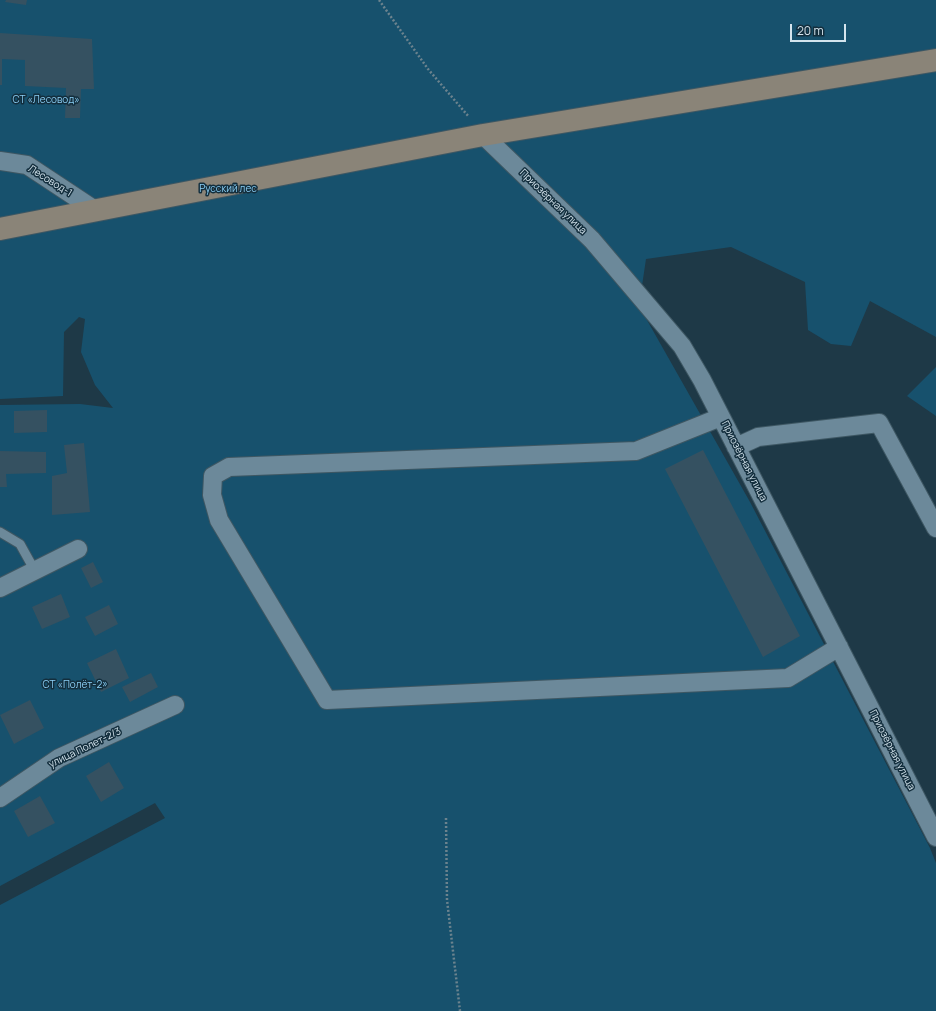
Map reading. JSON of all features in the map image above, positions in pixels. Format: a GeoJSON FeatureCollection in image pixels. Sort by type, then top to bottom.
{"type":"FeatureCollection","features":[{"type":"Feature","properties":{"kind":"main road"},"geometry":{"type":"LineString","coordinates":[[0,229],[483,135],[936,60]]}},
{"type":"Feature","properties":{"kind":"street","name":"Приозёрная улица"},"geometry":{"type":"LineString","coordinates":[[483,135],[592,240],[682,346],[702,380],[936,837]]}},
{"type":"Feature","properties":{"kind":"street","name":"Лесовод-1"},"geometry":{"type":"LineString","coordinates":[[0,161],[27,165],[95,210]]}},
{"type":"Feature","properties":{"kind":"street"},"geometry":{"type":"LineString","coordinates":[[721,417],[636,451],[229,467],[213,476],[212,495],[219,520],[327,700],[788,678],[839,646]]}},
{"type":"Feature","properties":{"kind":"street"},"geometry":{"type":"LineString","coordinates":[[736,447],[758,437],[879,423],[936,528]]}},
{"type":"Feature","properties":{"kind":"street"},"geometry":{"type":"LineString","coordinates":[[0,588],[78,550]]}},
{"type":"Feature","properties":{"kind":"street","name":"улица Полет-2/3"},"geometry":{"type":"LineString","coordinates":[[0,798],[59,758],[175,705]]}},
{"type":"Feature","properties":{"kind":"lane"},"geometry":{"type":"LineString","coordinates":[[0,532],[20,544],[35,571]]}},
{"type":"Feature","properties":{"kind":"path"},"geometry":{"type":"LineString","coordinates":[[379,0],[428,69],[483,135]]}},
{"type":"Feature","properties":{"kind":"path"},"geometry":{"type":"LineString","coordinates":[[446,818],[447,900],[460,1011]]}},
{"type":"Feature","properties":{"kind":"green space"},"geometry":{"type":"Polygon","coordinates":[[[0,0],[936,0],[936,337],[870,301],[851,346],[831,344],[808,330],[805,282],[731,247],[646,259],[639,306],[750,502],[930,848],[936,863],[936,1011],[0,1011],[0,905],[165,818],[155,803],[0,886],[0,405],[80,404],[113,408],[95,385],[81,352],[85,319],[79,317],[64,332],[63,396],[0,399],[0,0]]]}},
{"type":"Feature","properties":{"kind":"green space"},"geometry":{"type":"Polygon","coordinates":[[[936,367],[936,416],[907,396],[936,367]]]}},
{"type":"Feature","properties":{"kind":"building"},"geometry":{"type":"Polygon","coordinates":[[[6,0],[27,0],[26,5],[5,2],[6,0]]]}},
{"type":"Feature","properties":{"kind":"building"},"geometry":{"type":"Polygon","coordinates":[[[0,33],[92,39],[94,89],[81,89],[80,118],[65,118],[66,88],[25,86],[25,60],[2,59],[2,85],[0,85],[0,33]]]}},
{"type":"Feature","properties":{"kind":"building"},"geometry":{"type":"Polygon","coordinates":[[[47,410],[47,432],[14,433],[14,411],[47,410]]]}},
{"type":"Feature","properties":{"kind":"building"},"geometry":{"type":"Polygon","coordinates":[[[84,443],[90,512],[52,515],[52,476],[67,473],[64,445],[84,443]]]}},
{"type":"Feature","properties":{"kind":"building"},"geometry":{"type":"Polygon","coordinates":[[[703,450],[800,636],[763,657],[665,469],[703,450]]]}},
{"type":"Feature","properties":{"kind":"building"},"geometry":{"type":"Polygon","coordinates":[[[0,451],[46,452],[46,473],[6,474],[7,487],[0,487],[0,451]]]}},
{"type":"Feature","properties":{"kind":"building"},"geometry":{"type":"Polygon","coordinates":[[[93,562],[103,582],[91,588],[81,568],[93,562]]]}},
{"type":"Feature","properties":{"kind":"building"},"geometry":{"type":"Polygon","coordinates":[[[61,594],[70,617],[42,629],[32,607],[61,594]]]}},
{"type":"Feature","properties":{"kind":"building"},"geometry":{"type":"Polygon","coordinates":[[[109,605],[118,624],[95,636],[85,617],[109,605]]]}},
{"type":"Feature","properties":{"kind":"building"},"geometry":{"type":"Polygon","coordinates":[[[116,649],[129,678],[101,692],[87,663],[116,649]]]}},
{"type":"Feature","properties":{"kind":"building"},"geometry":{"type":"Polygon","coordinates":[[[151,673],[158,687],[130,702],[122,687],[151,673]]]}},
{"type":"Feature","properties":{"kind":"building"},"geometry":{"type":"Polygon","coordinates":[[[30,700],[44,728],[14,744],[0,715],[30,700]]]}},
{"type":"Feature","properties":{"kind":"building"},"geometry":{"type":"Polygon","coordinates":[[[109,762],[124,788],[101,802],[86,776],[109,762]]]}},
{"type":"Feature","properties":{"kind":"building"},"geometry":{"type":"Polygon","coordinates":[[[40,796],[55,823],[28,837],[14,811],[40,796]]]}},
{"type":"Feature","properties":{"kind":"park label","name":"СТ «Лесовод»"},"geometry":{"type":"Point","coordinates":[46,100]}},
{"type":"Feature","properties":{"kind":"park label","name":"Русский лес"},"geometry":{"type":"Point","coordinates":[228,189]}},
{"type":"Feature","properties":{"kind":"park label","name":"СТ «Полёт-2»"},"geometry":{"type":"Point","coordinates":[75,685]}}]}
